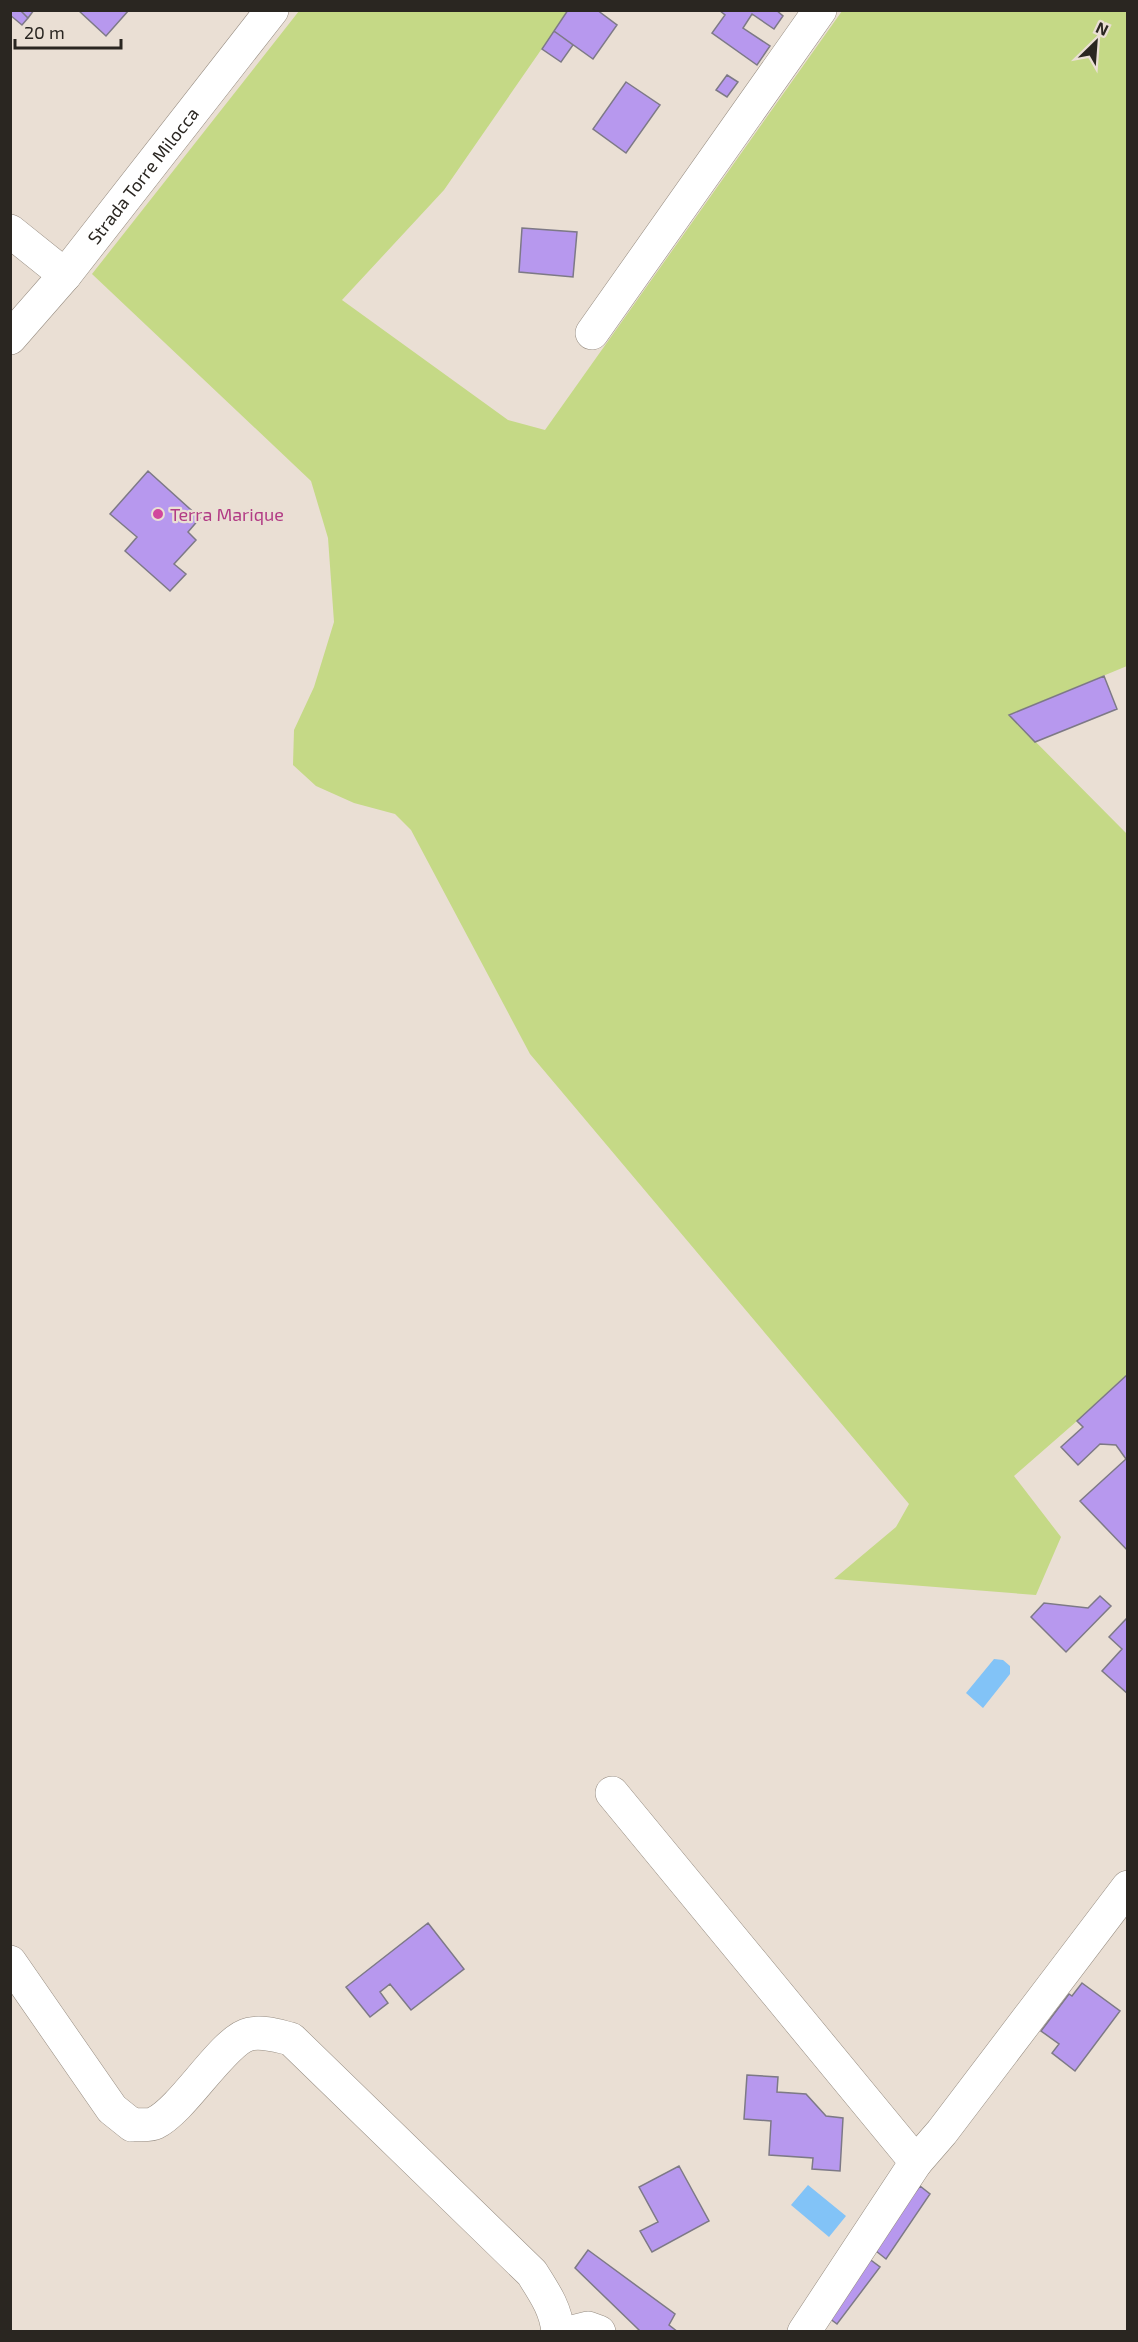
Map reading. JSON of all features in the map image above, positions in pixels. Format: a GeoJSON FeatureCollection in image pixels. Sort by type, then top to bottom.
{"type":"FeatureCollection","features":[{"type":"Feature","properties":{"kind":"street","name":"Strada Torre Milocca"},"geometry":{"type":"LineString","coordinates":[[10,338],[65,275],[272,10]]}},
{"type":"Feature","properties":{"kind":"street"},"geometry":{"type":"LineString","coordinates":[[592,333],[820,10]]}},
{"type":"Feature","properties":{"kind":"street"},"geometry":{"type":"LineString","coordinates":[[10,231],[65,275]]}},
{"type":"Feature","properties":{"kind":"street"},"geometry":{"type":"LineString","coordinates":[[612,1793],[916,2162]]}},
{"type":"Feature","properties":{"kind":"street"},"geometry":{"type":"LineString","coordinates":[[804,2331],[916,2162],[942,2132],[1128,1887]]}},
{"type":"Feature","properties":{"kind":"street"},"geometry":{"type":"LineString","coordinates":[[10,1962],[112,2109],[132,2125],[154,2124],[175,2108],[228,2049],[248,2034],[269,2034],[291,2039],[532,2274],[548,2298],[557,2319],[558,2331]]}},
{"type":"Feature","properties":{"kind":"street"},"geometry":{"type":"LineString","coordinates":[[572,2331],[588,2328],[599,2331]]}},
{"type":"Feature","properties":{"kind":"green space"},"geometry":{"type":"Polygon","coordinates":[[[299,11],[568,11],[444,190],[342,300],[508,420],[545,430],[842,11],[1127,11],[1127,666],[1009,715],[1127,834],[1127,1374],[1014,1476],[1061,1537],[1036,1595],[834,1579],[896,1527],[909,1504],[530,1054],[411,830],[395,814],[354,803],[316,786],[293,765],[294,730],[314,687],[334,622],[328,538],[311,481],[92,274],[299,11]]]}},
{"type":"Feature","properties":{"kind":"water"},"geometry":{"type":"Polygon","coordinates":[[[994,1659],[1003,1660],[1010,1666],[1010,1674],[983,1708],[966,1693],[994,1659]]]}},
{"type":"Feature","properties":{"kind":"water"},"geometry":{"type":"Polygon","coordinates":[[[808,2185],[846,2216],[829,2237],[791,2205],[808,2185]]]}},
{"type":"Feature","properties":{"kind":"building"},"geometry":{"type":"Polygon","coordinates":[[[10,10],[20,10],[28,18],[22,25],[10,15],[10,10]]]}},
{"type":"Feature","properties":{"kind":"building"},"geometry":{"type":"Polygon","coordinates":[[[20,10],[34,10],[28,18],[20,10]]]}},
{"type":"Feature","properties":{"kind":"building"},"geometry":{"type":"Polygon","coordinates":[[[78,10],[129,10],[106,36],[78,10]]]}},
{"type":"Feature","properties":{"kind":"building"},"geometry":{"type":"Polygon","coordinates":[[[568,10],[597,10],[617,25],[593,59],[554,31],[568,10]]]}},
{"type":"Feature","properties":{"kind":"building"},"geometry":{"type":"Polygon","coordinates":[[[719,10],[776,10],[783,16],[774,29],[752,14],[743,28],[770,46],[757,65],[712,33],[725,15],[719,10]]]}},
{"type":"Feature","properties":{"kind":"building"},"geometry":{"type":"Polygon","coordinates":[[[554,31],[573,45],[561,62],[542,49],[554,31]]]}},
{"type":"Feature","properties":{"kind":"building"},"geometry":{"type":"Polygon","coordinates":[[[727,75],[738,82],[727,97],[716,90],[727,75]]]}},
{"type":"Feature","properties":{"kind":"building"},"geometry":{"type":"Polygon","coordinates":[[[626,82],[660,105],[626,153],[593,129],[626,82]]]}},
{"type":"Feature","properties":{"kind":"building"},"geometry":{"type":"Polygon","coordinates":[[[522,228],[577,232],[573,277],[519,272],[522,228]]]}},
{"type":"Feature","properties":{"kind":"building"},"geometry":{"type":"Polygon","coordinates":[[[148,471],[200,518],[188,532],[196,540],[174,564],[186,574],[170,591],[125,551],[137,537],[110,514],[148,471]]]}},
{"type":"Feature","properties":{"kind":"building"},"geometry":{"type":"Polygon","coordinates":[[[1104,676],[1117,709],[1035,742],[1009,715],[1104,676]]]}},
{"type":"Feature","properties":{"kind":"building"},"geometry":{"type":"Polygon","coordinates":[[[1128,1374],[1128,1551],[1080,1501],[1126,1459],[1116,1445],[1100,1444],[1078,1465],[1061,1447],[1083,1427],[1077,1421],[1128,1374]]]}},
{"type":"Feature","properties":{"kind":"building"},"geometry":{"type":"Polygon","coordinates":[[[1100,1596],[1111,1606],[1066,1652],[1031,1617],[1044,1603],[1088,1608],[1100,1596]]]}},
{"type":"Feature","properties":{"kind":"building"},"geometry":{"type":"Polygon","coordinates":[[[1128,1617],[1128,1694],[1102,1671],[1122,1649],[1109,1637],[1128,1617]]]}},
{"type":"Feature","properties":{"kind":"building"},"geometry":{"type":"Polygon","coordinates":[[[428,1923],[464,1969],[411,2010],[390,1984],[380,1992],[388,2003],[370,2017],[346,1987],[428,1923]]]}},
{"type":"Feature","properties":{"kind":"building"},"geometry":{"type":"Polygon","coordinates":[[[1082,1983],[1120,2011],[1075,2071],[1052,2053],[1059,2044],[1041,2031],[1069,1994],[1072,1996],[1082,1983]]]}},
{"type":"Feature","properties":{"kind":"building"},"geometry":{"type":"Polygon","coordinates":[[[747,2075],[778,2077],[777,2092],[806,2094],[826,2116],[843,2118],[840,2171],[812,2169],[813,2158],[769,2155],[771,2121],[744,2119],[747,2075]]]}},
{"type":"Feature","properties":{"kind":"building"},"geometry":{"type":"Polygon","coordinates":[[[679,2166],[709,2221],[652,2252],[640,2231],[658,2222],[639,2187],[679,2166]]]}},
{"type":"Feature","properties":{"kind":"building"},"geometry":{"type":"Polygon","coordinates":[[[920,2186],[930,2194],[886,2259],[871,2247],[920,2186]]]}},
{"type":"Feature","properties":{"kind":"building"},"geometry":{"type":"Polygon","coordinates":[[[588,2250],[675,2314],[669,2325],[678,2332],[641,2332],[575,2268],[588,2250]]]}},
{"type":"Feature","properties":{"kind":"building"},"geometry":{"type":"Polygon","coordinates":[[[864,2255],[880,2267],[837,2324],[825,2315],[864,2255]]]}},
{"type":"Feature","properties":{"kind":"place","name":"Terra Marique"},"geometry":{"type":"Point","coordinates":[158,514]}}]}
